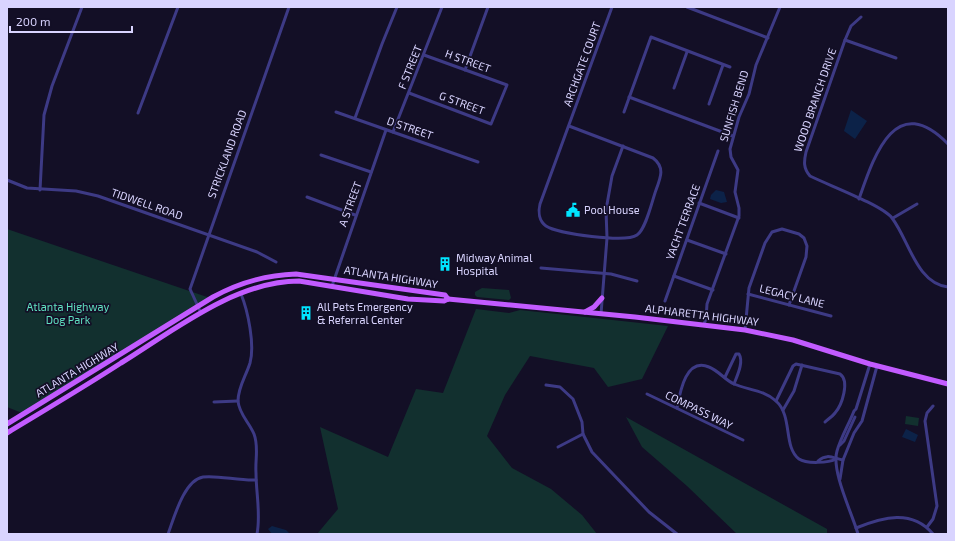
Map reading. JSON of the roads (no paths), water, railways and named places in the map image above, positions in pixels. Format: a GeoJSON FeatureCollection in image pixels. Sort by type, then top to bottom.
{"type":"FeatureCollection","features":[{"type":"Feature","properties":{"kind":"main road","name":"ATLANTA HIGHWAY"},"geometry":{"type":"LineString","coordinates":[[7,424],[230,288],[267,277],[296,274],[334,278],[387,288],[445,296],[448,299],[444,302],[408,299],[332,286],[287,281],[265,286],[241,294],[202,314],[7,433]]}},
{"type":"Feature","properties":{"kind":"main road"},"geometry":{"type":"LineString","coordinates":[[583,312],[594,307],[602,298]]}},
{"type":"Feature","properties":{"kind":"main road","name":"ALPHARETTA HIGHWAY"},"geometry":{"type":"LineString","coordinates":[[448,299],[704,324],[745,330],[793,340],[877,366],[948,384]]}},
{"type":"Feature","properties":{"kind":"street"},"geometry":{"type":"LineString","coordinates":[[40,190],[44,115],[52,86],[82,7]]}},
{"type":"Feature","properties":{"kind":"street"},"geometry":{"type":"LineString","coordinates":[[138,113],[178,7]]}},
{"type":"Feature","properties":{"kind":"street","name":"STRICKLAND ROAD"},"geometry":{"type":"LineString","coordinates":[[202,314],[197,308],[190,289],[208,234],[289,7]]}},
{"type":"Feature","properties":{"kind":"street"},"geometry":{"type":"LineString","coordinates":[[355,118],[382,44],[398,7]]}},
{"type":"Feature","properties":{"kind":"street","name":"F STREET"},"geometry":{"type":"LineString","coordinates":[[393,132],[442,7]]}},
{"type":"Feature","properties":{"kind":"street"},"geometry":{"type":"LineString","coordinates":[[465,70],[488,7]]}},
{"type":"Feature","properties":{"kind":"street","name":"ARCHGATE COURT"},"geometry":{"type":"LineString","coordinates":[[569,126],[653,158],[662,168],[660,180],[640,232],[635,236],[628,238],[607,238],[553,229],[544,224],[540,218],[540,204],[612,7]]}},
{"type":"Feature","properties":{"kind":"street"},"geometry":{"type":"LineString","coordinates":[[687,7],[768,38]]}},
{"type":"Feature","properties":{"kind":"street","name":"SUNFISH BEND"},"geometry":{"type":"LineString","coordinates":[[704,324],[706,319],[707,304],[739,218],[739,208],[735,194],[738,170],[730,153],[734,136],[739,117],[749,94],[756,65],[780,7]]}},
{"type":"Feature","properties":{"kind":"street","name":"WOOD BRANCH DRIVE"},"geometry":{"type":"LineString","coordinates":[[861,17],[851,26],[806,152],[804,166],[810,176],[879,207],[892,218],[925,275],[934,283],[948,287]]}},
{"type":"Feature","properties":{"kind":"street"},"geometry":{"type":"LineString","coordinates":[[624,112],[651,37],[687,52],[730,67]]}},
{"type":"Feature","properties":{"kind":"street"},"geometry":{"type":"LineString","coordinates":[[846,40],[896,58]]}},
{"type":"Feature","properties":{"kind":"street"},"geometry":{"type":"LineString","coordinates":[[674,88],[687,52]]}},
{"type":"Feature","properties":{"kind":"street","name":"H STREET"},"geometry":{"type":"LineString","coordinates":[[424,55],[507,85]]}},
{"type":"Feature","properties":{"kind":"street"},"geometry":{"type":"LineString","coordinates":[[709,104],[723,65]]}},
{"type":"Feature","properties":{"kind":"street","name":"G STREET"},"geometry":{"type":"LineString","coordinates":[[409,93],[492,124],[507,85]]}},
{"type":"Feature","properties":{"kind":"street"},"geometry":{"type":"LineString","coordinates":[[629,96],[734,136]]}},
{"type":"Feature","properties":{"kind":"street","name":"D STREET"},"geometry":{"type":"LineString","coordinates":[[336,112],[478,162]]}},
{"type":"Feature","properties":{"kind":"street"},"geometry":{"type":"LineString","coordinates":[[859,199],[882,141],[896,129],[907,125],[919,124],[932,129],[948,144]]}},
{"type":"Feature","properties":{"kind":"street","name":"A STREET"},"geometry":{"type":"LineString","coordinates":[[332,286],[355,215],[386,130]]}},
{"type":"Feature","properties":{"kind":"street"},"geometry":{"type":"LineString","coordinates":[[602,314],[607,238],[606,210],[612,176],[623,146]]}},
{"type":"Feature","properties":{"kind":"street","name":"YACHT TERRACE"},"geometry":{"type":"LineString","coordinates":[[665,300],[718,151]]}},
{"type":"Feature","properties":{"kind":"street"},"geometry":{"type":"LineString","coordinates":[[321,156],[371,172]]}},
{"type":"Feature","properties":{"kind":"street","name":"TIDWELL ROAD"},"geometry":{"type":"LineString","coordinates":[[7,180],[27,188],[40,190],[76,191],[98,196],[208,234],[264,255],[276,262]]}},
{"type":"Feature","properties":{"kind":"street"},"geometry":{"type":"LineString","coordinates":[[307,197],[355,215]]}},
{"type":"Feature","properties":{"kind":"street"},"geometry":{"type":"LineString","coordinates":[[700,203],[739,218]]}},
{"type":"Feature","properties":{"kind":"street"},"geometry":{"type":"LineString","coordinates":[[892,218],[917,204]]}},
{"type":"Feature","properties":{"kind":"street"},"geometry":{"type":"LineString","coordinates":[[745,330],[748,294],[768,237],[776,230],[788,230],[802,236],[807,249],[789,305]]}},
{"type":"Feature","properties":{"kind":"street"},"geometry":{"type":"LineString","coordinates":[[686,240],[726,254]]}},
{"type":"Feature","properties":{"kind":"street"},"geometry":{"type":"LineString","coordinates":[[541,268],[604,273],[637,281]]}},
{"type":"Feature","properties":{"kind":"street"},"geometry":{"type":"LineString","coordinates":[[674,276],[713,290]]}},
{"type":"Feature","properties":{"kind":"street"},"geometry":{"type":"LineString","coordinates":[[241,294],[246,312],[252,350],[249,364],[240,385],[238,401],[241,413],[253,433],[258,447],[256,480],[259,513],[257,534]]}},
{"type":"Feature","properties":{"kind":"street","name":"LEGACY LANE"},"geometry":{"type":"LineString","coordinates":[[748,294],[831,316]]}},
{"type":"Feature","properties":{"kind":"street"},"geometry":{"type":"LineString","coordinates":[[724,377],[733,357],[736,354],[739,354],[742,358],[734,384]]}},
{"type":"Feature","properties":{"kind":"street"},"geometry":{"type":"LineString","coordinates":[[776,401],[793,366],[796,364],[840,374],[845,380],[845,386],[839,406],[833,415],[825,422]]}},
{"type":"Feature","properties":{"kind":"street"},"geometry":{"type":"LineString","coordinates":[[858,534],[837,473],[836,459],[837,450],[855,416],[870,364]]}},
{"type":"Feature","properties":{"kind":"street"},"geometry":{"type":"LineString","coordinates":[[783,410],[794,391],[802,365]]}},
{"type":"Feature","properties":{"kind":"street"},"geometry":{"type":"LineString","coordinates":[[677,408],[684,380],[694,368],[699,366],[709,366],[734,384],[757,390],[776,401],[783,410],[791,446],[795,456],[805,462],[832,462],[836,459]]}},
{"type":"Feature","properties":{"kind":"street"},"geometry":{"type":"LineString","coordinates":[[840,479],[843,460],[863,416],[877,366]]}},
{"type":"Feature","properties":{"kind":"street"},"geometry":{"type":"LineString","coordinates":[[546,385],[560,387],[573,399],[582,422],[583,434],[592,452],[649,512],[677,534]]}},
{"type":"Feature","properties":{"kind":"street","name":"COMPASS WAY"},"geometry":{"type":"LineString","coordinates":[[647,394],[743,440]]}},
{"type":"Feature","properties":{"kind":"street"},"geometry":{"type":"LineString","coordinates":[[214,402],[238,401]]}},
{"type":"Feature","properties":{"kind":"street"},"geometry":{"type":"LineString","coordinates":[[927,527],[933,519],[938,506],[925,421],[926,413],[933,406]]}},
{"type":"Feature","properties":{"kind":"street"},"geometry":{"type":"LineString","coordinates":[[849,426],[856,409]]}},
{"type":"Feature","properties":{"kind":"street"},"geometry":{"type":"LineString","coordinates":[[849,426],[856,429]]}},
{"type":"Feature","properties":{"kind":"street"},"geometry":{"type":"LineString","coordinates":[[558,447],[583,434]]}},
{"type":"Feature","properties":{"kind":"street"},"geometry":{"type":"LineString","coordinates":[[818,461],[829,456],[843,460]]}},
{"type":"Feature","properties":{"kind":"street"},"geometry":{"type":"LineString","coordinates":[[168,534],[184,494],[194,481],[204,477],[233,480],[256,480]]}},
{"type":"Feature","properties":{"kind":"street"},"geometry":{"type":"LineString","coordinates":[[856,528],[881,519],[896,516],[916,520],[927,527],[933,534]]}},
{"type":"Feature","properties":{"kind":"water"},"geometry":{"type":"Polygon","coordinates":[[[851,110],[867,121],[855,139],[844,131],[851,110]]]}},
{"type":"Feature","properties":{"kind":"water"},"geometry":{"type":"Polygon","coordinates":[[[716,190],[724,192],[727,202],[721,203],[710,199],[711,195],[716,190]]]}},
{"type":"Feature","properties":{"kind":"water"},"geometry":{"type":"Polygon","coordinates":[[[906,429],[918,435],[915,442],[902,437],[906,429]]]}},
{"type":"Feature","properties":{"kind":"water"},"geometry":{"type":"Polygon","coordinates":[[[272,526],[286,530],[290,534],[272,534],[268,529],[272,526]]]}},
{"type":"Feature","properties":{"kind":"place","name":"Pool House"},"geometry":{"type":"Point","coordinates":[573,210]}},
{"type":"Feature","properties":{"kind":"place","name":"Midway Animal Hospital"},"geometry":{"type":"Point","coordinates":[445,264]}},
{"type":"Feature","properties":{"kind":"place","name":"All Pets Emergency & Referral Center"},"geometry":{"type":"Point","coordinates":[306,313]}},
{"type":"Feature","properties":{"kind":"park label","name":"Atlanta Highway Dog Park"},"geometry":{"type":"Point","coordinates":[68,313]}}]}
